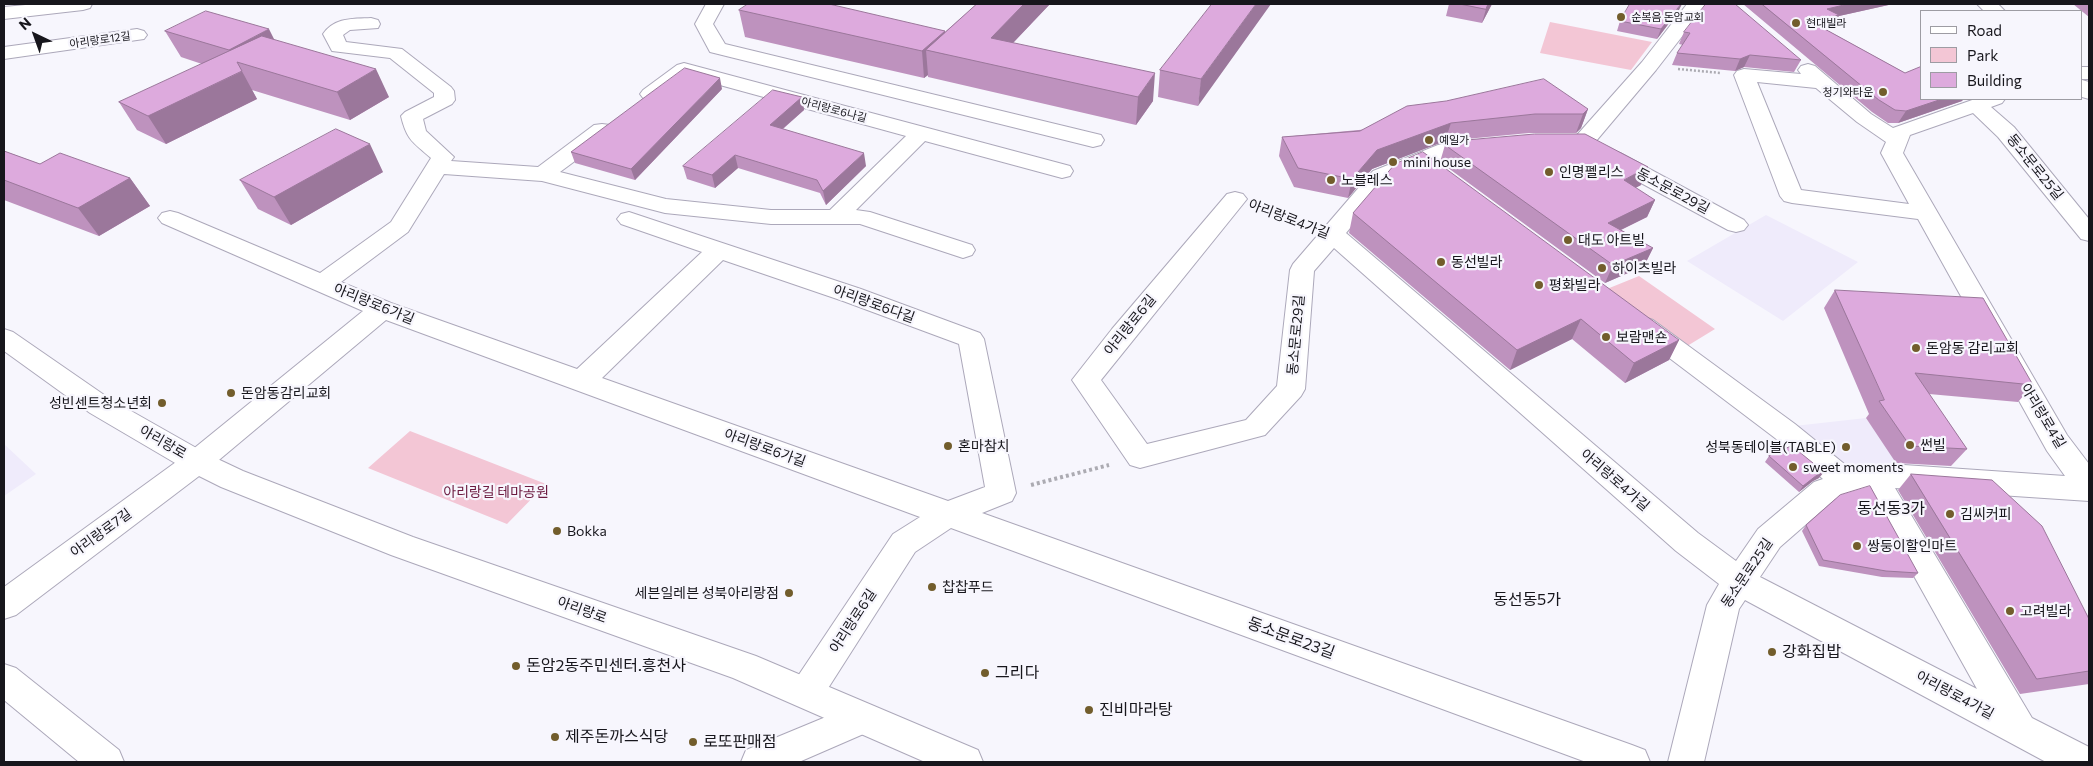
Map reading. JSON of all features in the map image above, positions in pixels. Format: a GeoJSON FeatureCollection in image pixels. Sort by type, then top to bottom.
{"type":"FeatureCollection","features":[{"type":"Feature","properties":{"kind":"street"},"geometry":{"type":"LineString","coordinates":[[4,14],[82,4]]}},
{"type":"Feature","properties":{"kind":"street"},"geometry":{"type":"LineString","coordinates":[[715,4],[704,24],[717,48],[1093,140]]}},
{"type":"Feature","properties":{"kind":"street"},"geometry":{"type":"LineString","coordinates":[[1583,142],[1649,66],[1692,12],[1702,4]]}},
{"type":"Feature","properties":{"kind":"street"},"geometry":{"type":"LineString","coordinates":[[323,283],[400,227],[443,157],[416,134],[412,116],[445,100],[444,91],[395,53],[338,47],[333,34],[345,25],[371,24]]}},
{"type":"Feature","properties":{"kind":"street","name":"아리랑로12길"},"geometry":{"type":"LineString","coordinates":[[4,53],[137,35]]}},
{"type":"Feature","properties":{"kind":"street"},"geometry":{"type":"LineString","coordinates":[[1792,56],[1864,118],[1897,140],[1901,131],[1985,102]]}},
{"type":"Feature","properties":{"kind":"street","name":"아리랑로6나길"},"geometry":{"type":"LineString","coordinates":[[544,174],[684,69],[1062,171]]}},
{"type":"Feature","properties":{"kind":"street"},"geometry":{"type":"LineString","coordinates":[[1822,82],[1744,76],[1792,196],[1926,213]]}},
{"type":"Feature","properties":{"kind":"street","name":"동소문로25길"},"geometry":{"type":"LineString","coordinates":[[1985,102],[2006,132],[2089,234]]}},
{"type":"Feature","properties":{"kind":"street"},"geometry":{"type":"LineString","coordinates":[[836,217],[921,133]]}},
{"type":"Feature","properties":{"kind":"street"},"geometry":{"type":"LineString","coordinates":[[1039,164],[1070,134]]}},
{"type":"Feature","properties":{"kind":"street","name":"아리랑로4길"},"geometry":{"type":"LineString","coordinates":[[1897,140],[1892,153],[2057,443],[2089,487]]}},
{"type":"Feature","properties":{"kind":"street","name":"동소문로29길"},"geometry":{"type":"LineString","coordinates":[[1538,142],[1583,142],[1736,225]]}},
{"type":"Feature","properties":{"kind":"street","name":"동소문로29길"},"geometry":{"type":"LineString","coordinates":[[1140,457],[1255,428],[1291,389],[1302,270],[1381,176],[1446,150],[1501,145]]}},
{"type":"Feature","properties":{"kind":"street"},"geometry":{"type":"LineString","coordinates":[[1420,160],[1443,178]]}},
{"type":"Feature","properties":{"kind":"street"},"geometry":{"type":"LineString","coordinates":[[437,167],[544,174],[664,206],[771,217],[862,217],[963,250]]}},
{"type":"Feature","properties":{"kind":"street","name":"아리랑로6길"},"geometry":{"type":"LineString","coordinates":[[1140,457],[1086,380],[1235,199]]}},
{"type":"Feature","properties":{"kind":"street","name":"아리랑로6가길"},"geometry":{"type":"LineString","coordinates":[[170,218],[382,309],[949,514]]}},
{"type":"Feature","properties":{"kind":"street","name":"아리랑로6다길"},"geometry":{"type":"LineString","coordinates":[[630,219],[971,339],[1001,492]]}},
{"type":"Feature","properties":{"kind":"street","name":"아리랑로4가길"},"geometry":{"type":"LineString","coordinates":[[1332,234],[1687,542],[1739,581],[2081,762]]}},
{"type":"Feature","properties":{"kind":"street"},"geometry":{"type":"LineString","coordinates":[[582,381],[719,250]]}},
{"type":"Feature","properties":{"kind":"street","name":"아리랑로"},"geometry":{"type":"LineString","coordinates":[[197,462],[382,309]]}},
{"type":"Feature","properties":{"kind":"street","name":"아리랑로4가길"},"geometry":{"type":"LineString","coordinates":[[1626,313],[1786,431],[1861,481],[2019,729]]}},
{"type":"Feature","properties":{"kind":"street","name":"아리랑로"},"geometry":{"type":"LineString","coordinates":[[4,338],[100,406],[197,462],[232,479],[402,546],[744,667],[964,762]]}},
{"type":"Feature","properties":{"kind":"street","name":"아리랑로7길"},"geometry":{"type":"LineString","coordinates":[[4,605],[197,462]]}},
{"type":"Feature","properties":{"kind":"street","name":"동소문로25길"},"geometry":{"type":"LineString","coordinates":[[1686,762],[1723,605],[1769,538],[1825,490],[1861,481],[1904,476],[2089,487]]}},
{"type":"Feature","properties":{"kind":"street"},"geometry":{"type":"LineString","coordinates":[[949,514],[1001,492]]}},
{"type":"Feature","properties":{"kind":"street","name":"아리랑로6길"},"geometry":{"type":"LineString","coordinates":[[806,694],[904,543],[949,514]]}},
{"type":"Feature","properties":{"kind":"street","name":"동소문로23길"},"geometry":{"type":"LineString","coordinates":[[949,514],[1632,762]]}},
{"type":"Feature","properties":{"kind":"street"},"geometry":{"type":"LineString","coordinates":[[4,679],[106,762]]}},
{"type":"Feature","properties":{"kind":"street"},"geometry":{"type":"LineString","coordinates":[[759,762],[862,718]]}},
{"type":"Feature","properties":{"kind":"path"},"geometry":{"type":"LineString","coordinates":[[1649,66],[1744,76]]}},
{"type":"Feature","properties":{"kind":"path","name":"아리랑로4가길"},"geometry":{"type":"LineString","coordinates":[[1235,199],[1332,234]]}},
{"type":"Feature","properties":{"kind":"path"},"geometry":{"type":"LineString","coordinates":[[1001,492],[1140,457]]}},
{"type":"Feature","properties":{"kind":"shaded area"},"geometry":{"type":"Polygon","coordinates":[[[1766,215],[1858,262],[1783,321],[1687,261],[1766,215]]]}},
{"type":"Feature","properties":{"kind":"shaded area"},"geometry":{"type":"Polygon","coordinates":[[[1866,418],[1904,472],[1848,480],[1785,427],[1866,418]]]}},
{"type":"Feature","properties":{"kind":"shaded area"},"geometry":{"type":"Polygon","coordinates":[[[4,444],[36,474],[4,496],[4,444]]]}},
{"type":"Feature","properties":{"kind":"green space"},"geometry":{"type":"Polygon","coordinates":[[[1550,22],[1652,42],[1631,70],[1540,53],[1550,22]]]}},
{"type":"Feature","properties":{"kind":"green space"},"geometry":{"type":"Polygon","coordinates":[[[1639,276],[1715,329],[1679,351],[1602,291],[1639,276]]]}},
{"type":"Feature","properties":{"kind":"green space","name":"아리랑길 테마공원"},"geometry":{"type":"Polygon","coordinates":[[[410,431],[546,484],[507,524],[368,468],[410,431]]]}},
{"type":"Feature","properties":{"kind":"building"},"geometry":{"type":"Polygon","coordinates":[[[748,4],[829,4],[945,31],[922,51],[739,10],[748,4]]]}},
{"type":"Feature","properties":{"kind":"building"},"geometry":{"type":"Polygon","coordinates":[[[977,4],[1024,4],[991,38],[1155,73],[1138,97],[926,50],[977,4]]]}},
{"type":"Feature","properties":{"kind":"building"},"geometry":{"type":"Polygon","coordinates":[[[1212,4],[1256,4],[1201,79],[1160,70],[1212,4]]]}},
{"type":"Feature","properties":{"kind":"building"},"geometry":{"type":"Polygon","coordinates":[[[1460,4],[1488,4],[1486,9],[1460,4]]]}},
{"type":"Feature","properties":{"kind":"building"},"geometry":{"type":"Polygon","coordinates":[[[1630,4],[1681,4],[1661,29],[1620,21],[1630,4]]]}},
{"type":"Feature","properties":{"kind":"building"},"geometry":{"type":"Polygon","coordinates":[[[1706,4],[1735,4],[1801,60],[1750,55],[1740,59],[1677,53],[1690,33],[1684,32],[1706,4]]]}},
{"type":"Feature","properties":{"kind":"building"},"geometry":{"type":"Polygon","coordinates":[[[1762,4],[1848,4],[1827,9],[1839,15],[1812,22],[1905,73],[1920,67],[1920,100],[1939,100],[1906,111],[1895,110],[1879,100],[1762,4]]]}},
{"type":"Feature","properties":{"kind":"building"},"geometry":{"type":"Polygon","coordinates":[[[206,11],[269,29],[229,50],[165,31],[206,11]]]}},
{"type":"Feature","properties":{"kind":"building"},"geometry":{"type":"Polygon","coordinates":[[[262,36],[376,69],[337,92],[237,62],[242,71],[148,116],[119,102],[262,36]]]}},
{"type":"Feature","properties":{"kind":"building"},"geometry":{"type":"Polygon","coordinates":[[[685,68],[720,78],[631,169],[571,152],[645,97],[685,68]]]}},
{"type":"Feature","properties":{"kind":"building"},"geometry":{"type":"Polygon","coordinates":[[[1544,79],[1588,109],[1583,114],[1535,114],[1451,123],[1377,150],[1352,179],[1298,168],[1282,137],[1360,131],[1407,106],[1446,101],[1544,79]]]}},
{"type":"Feature","properties":{"kind":"building"},"geometry":{"type":"Polygon","coordinates":[[[773,90],[802,97],[770,125],[864,153],[823,191],[817,180],[735,155],[712,175],[683,166],[773,90]]]}},
{"type":"Feature","properties":{"kind":"building"},"geometry":{"type":"Polygon","coordinates":[[[336,129],[370,144],[274,197],[240,180],[336,129]]]}},
{"type":"Feature","properties":{"kind":"building"},"geometry":{"type":"Polygon","coordinates":[[[1535,134],[1585,134],[1648,167],[1624,180],[1655,200],[1608,223],[1653,248],[1613,265],[1445,145],[1456,141],[1535,134]]]}},
{"type":"Feature","properties":{"kind":"building"},"geometry":{"type":"Polygon","coordinates":[[[4,151],[40,164],[60,153],[130,178],[78,208],[4,180],[4,151]]]}},
{"type":"Feature","properties":{"kind":"building"},"geometry":{"type":"Polygon","coordinates":[[[1423,152],[1679,340],[1634,363],[1581,319],[1517,350],[1353,213],[1395,164],[1423,152]]]}},
{"type":"Feature","properties":{"kind":"building"},"geometry":{"type":"Polygon","coordinates":[[[1835,290],[1983,298],[2033,385],[1915,373],[1967,449],[1910,446],[1879,401],[1884,400],[1835,290]]]}},
{"type":"Feature","properties":{"kind":"building","name":"sweet moments"},"geometry":{"type":"Polygon","coordinates":[[[1792,446],[1824,472],[1803,486],[1769,456],[1792,446]]]}},
{"type":"Feature","properties":{"kind":"building"},"geometry":{"type":"Polygon","coordinates":[[[1911,474],[1992,480],[2042,526],[2089,619],[2089,671],[2037,679],[1911,474]]]}},
{"type":"Feature","properties":{"kind":"building","name":"쌍둥이할인마트"},"geometry":{"type":"Polygon","coordinates":[[[1870,486],[1918,573],[1886,571],[1823,560],[1806,525],[1840,495],[1870,486]]]}},
{"type":"Feature","properties":{"kind":"place","name":"순복음 돈암교회"},"geometry":{"type":"Point","coordinates":[1621,17]}},
{"type":"Feature","properties":{"kind":"place","name":"현대빌라"},"geometry":{"type":"Point","coordinates":[1796,23]}},
{"type":"Feature","properties":{"kind":"place","name":"청기와타운"},"geometry":{"type":"Point","coordinates":[1883,92]}},
{"type":"Feature","properties":{"kind":"place","name":"예일가"},"geometry":{"type":"Point","coordinates":[1429,140]}},
{"type":"Feature","properties":{"kind":"place","name":"mini house"},"geometry":{"type":"Point","coordinates":[1393,162]}},
{"type":"Feature","properties":{"kind":"place","name":"인명펠리스"},"geometry":{"type":"Point","coordinates":[1549,172]}},
{"type":"Feature","properties":{"kind":"place","name":"노블레스"},"geometry":{"type":"Point","coordinates":[1331,180]}},
{"type":"Feature","properties":{"kind":"place","name":"대도 아트빌"},"geometry":{"type":"Point","coordinates":[1568,240]}},
{"type":"Feature","properties":{"kind":"place","name":"동선빌라"},"geometry":{"type":"Point","coordinates":[1441,262]}},
{"type":"Feature","properties":{"kind":"place","name":"하이츠빌라"},"geometry":{"type":"Point","coordinates":[1602,268]}},
{"type":"Feature","properties":{"kind":"place","name":"평화빌라"},"geometry":{"type":"Point","coordinates":[1539,285]}},
{"type":"Feature","properties":{"kind":"place","name":"보람맨숀"},"geometry":{"type":"Point","coordinates":[1606,337]}},
{"type":"Feature","properties":{"kind":"place","name":"돈암동 감리교회"},"geometry":{"type":"Point","coordinates":[1916,348]}},
{"type":"Feature","properties":{"kind":"place","name":"돈암동감리교회"},"geometry":{"type":"Point","coordinates":[231,393]}},
{"type":"Feature","properties":{"kind":"place","name":"성빈센트청소년회"},"geometry":{"type":"Point","coordinates":[162,403]}},
{"type":"Feature","properties":{"kind":"place","name":"썬빌"},"geometry":{"type":"Point","coordinates":[1910,445]}},
{"type":"Feature","properties":{"kind":"place","name":"혼마참치"},"geometry":{"type":"Point","coordinates":[948,446]}},
{"type":"Feature","properties":{"kind":"place","name":"성북동테이블(TABLE)"},"geometry":{"type":"Point","coordinates":[1846,447]}},
{"type":"Feature","properties":{"kind":"place","name":"sweet moments"},"geometry":{"type":"Point","coordinates":[1793,467]}},
{"type":"Feature","properties":{"kind":"place","name":"김씨커피"},"geometry":{"type":"Point","coordinates":[1950,514]}},
{"type":"Feature","properties":{"kind":"place","name":"Bokka"},"geometry":{"type":"Point","coordinates":[557,531]}},
{"type":"Feature","properties":{"kind":"place","name":"쌍둥이할인마트"},"geometry":{"type":"Point","coordinates":[1857,546]}},
{"type":"Feature","properties":{"kind":"place","name":"찹찹푸드"},"geometry":{"type":"Point","coordinates":[932,587]}},
{"type":"Feature","properties":{"kind":"place","name":"세븐일레븐 성북아리랑점"},"geometry":{"type":"Point","coordinates":[789,593]}},
{"type":"Feature","properties":{"kind":"place","name":"고려빌라"},"geometry":{"type":"Point","coordinates":[2010,611]}},
{"type":"Feature","properties":{"kind":"place","name":"강화집밥"},"geometry":{"type":"Point","coordinates":[1772,652]}},
{"type":"Feature","properties":{"kind":"place","name":"돈암2동주민센터.흥천사"},"geometry":{"type":"Point","coordinates":[516,666]}},
{"type":"Feature","properties":{"kind":"place","name":"그리다"},"geometry":{"type":"Point","coordinates":[985,673]}},
{"type":"Feature","properties":{"kind":"place","name":"진비마라탕"},"geometry":{"type":"Point","coordinates":[1089,710]}},
{"type":"Feature","properties":{"kind":"place","name":"제주돈까스식당"},"geometry":{"type":"Point","coordinates":[555,737]}},
{"type":"Feature","properties":{"kind":"place","name":"로또판매점"},"geometry":{"type":"Point","coordinates":[693,742]}},
{"type":"Feature","properties":{"kind":"district","name":"동선동3가"},"geometry":{"type":"Point","coordinates":[1891,509]}},
{"type":"Feature","properties":{"kind":"district","name":"동선동5가"},"geometry":{"type":"Point","coordinates":[1527,600]}}]}
